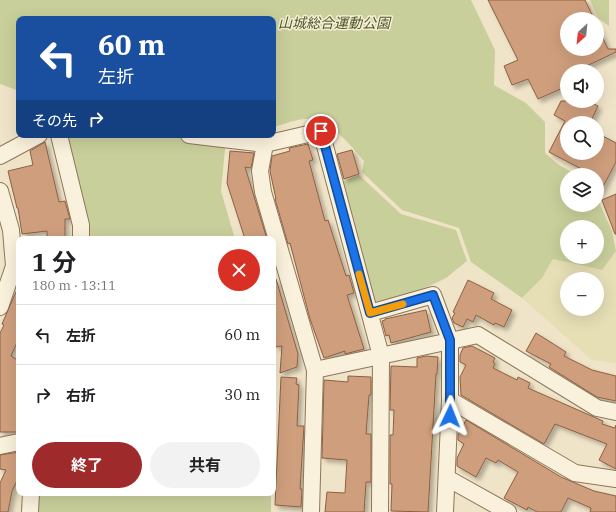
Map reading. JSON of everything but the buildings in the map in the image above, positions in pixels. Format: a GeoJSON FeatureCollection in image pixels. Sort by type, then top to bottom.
{"type":"FeatureCollection","features":[{"type":"Feature","properties":{"kind":"street"},"geometry":{"type":"LineString","coordinates":[[214,138],[265,144],[321,131],[381,356],[380,512]]}},
{"type":"Feature","properties":{"kind":"street"},"geometry":{"type":"LineString","coordinates":[[0,156],[34,138]]}},
{"type":"Feature","properties":{"kind":"street"},"geometry":{"type":"LineString","coordinates":[[59,138],[81,225],[81,236]]}},
{"type":"Feature","properties":{"kind":"street"},"geometry":{"type":"LineString","coordinates":[[265,144],[260,171],[263,192],[276,236]]}},
{"type":"Feature","properties":{"kind":"street"},"geometry":{"type":"LineString","coordinates":[[0,191],[6,233],[14,266],[10,293],[0,307]]}},
{"type":"Feature","properties":{"kind":"street"},"geometry":{"type":"LineString","coordinates":[[276,236],[315,370],[312,512]]}},
{"type":"Feature","properties":{"kind":"street"},"geometry":{"type":"LineString","coordinates":[[370,313],[433,295],[450,340],[450,400],[444,512]]}},
{"type":"Feature","properties":{"kind":"street"},"geometry":{"type":"LineString","coordinates":[[315,370],[478,334],[597,408],[616,412]]}},
{"type":"Feature","properties":{"kind":"street"},"geometry":{"type":"LineString","coordinates":[[450,400],[576,473],[616,479]]}},
{"type":"Feature","properties":{"kind":"street"},"geometry":{"type":"LineString","coordinates":[[0,446],[16,443]]}},
{"type":"Feature","properties":{"kind":"street"},"geometry":{"type":"LineString","coordinates":[[447,478],[508,512]]}},
{"type":"Feature","properties":{"kind":"street"},"geometry":{"type":"LineString","coordinates":[[30,512],[31,496]]}},
{"type":"Feature","properties":{"kind":"shaded area"},"geometry":{"type":"Polygon","coordinates":[[[616,251],[616,363],[592,360],[522,298],[542,278],[553,259],[560,261],[560,264],[575,264],[602,270],[616,251]]]}},
{"type":"Feature","properties":{"kind":"green space","name":"山城総合運動公園"},"geometry":{"type":"Polygon","coordinates":[[[0,0],[471,0],[495,50],[494,85],[526,103],[545,122],[545,153],[564,168],[560,168],[560,212],[603,212],[612,231],[616,251],[602,270],[575,264],[604,264],[604,220],[560,220],[560,261],[553,259],[542,278],[522,298],[471,262],[459,228],[402,210],[362,172],[364,161],[339,134],[331,128],[315,120],[307,119],[276,126],[276,16],[16,16],[16,90],[0,84],[0,0]]]}},
{"type":"Feature","properties":{"kind":"green space"},"geometry":{"type":"Polygon","coordinates":[[[590,0],[609,0],[609,26],[604,22],[604,12],[595,12],[590,0]]]}},
{"type":"Feature","properties":{"kind":"green space"},"geometry":{"type":"Polygon","coordinates":[[[60,138],[226,139],[221,191],[234,236],[80,236],[60,138]]]}},
{"type":"Feature","properties":{"kind":"green space"},"geometry":{"type":"Polygon","coordinates":[[[359,175],[401,214],[456,230],[467,261],[446,278],[427,287],[378,304],[371,298],[341,182],[359,175]]]}},
{"type":"Feature","properties":{"kind":"green space"},"geometry":{"type":"Polygon","coordinates":[[[31,496],[271,496],[271,512],[30,512],[31,496]]]}},
{"type":"Feature","properties":{"kind":"slow traffic"},"geometry":{"type":"LineString","coordinates":[[359,274],[370,313],[403,304]]}},
{"type":"Feature","properties":{"kind":"route"},"geometry":{"type":"LineString","coordinates":[[321,131],[370,313],[433,295],[450,340],[450,416]]}}]}
